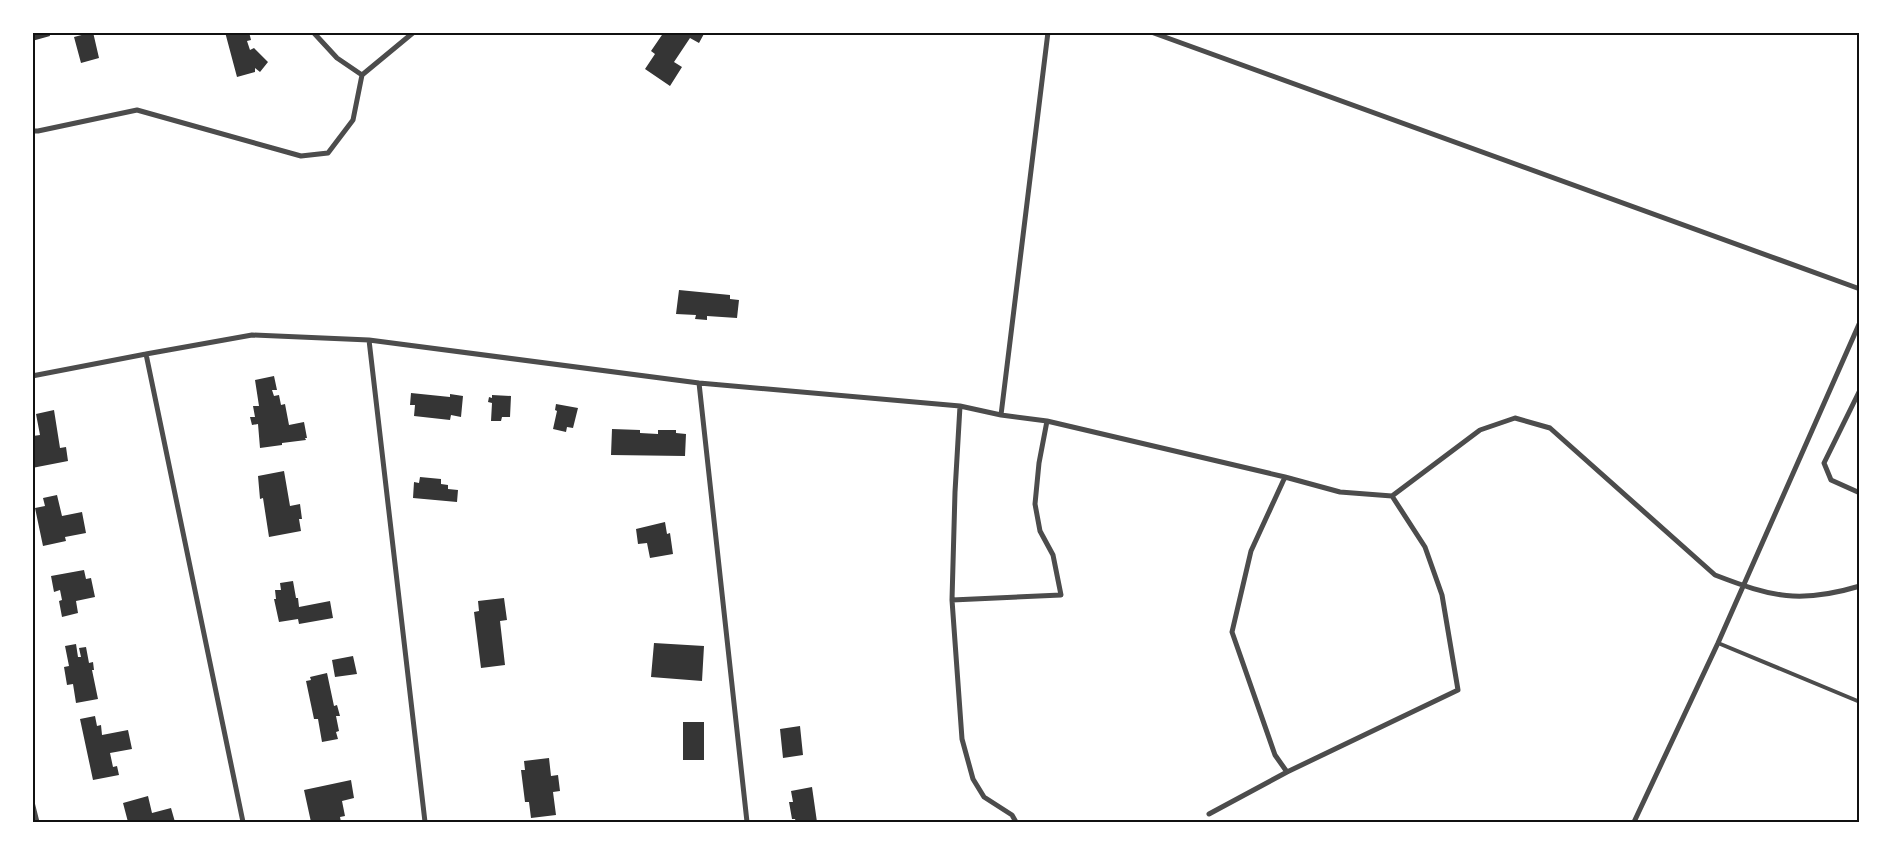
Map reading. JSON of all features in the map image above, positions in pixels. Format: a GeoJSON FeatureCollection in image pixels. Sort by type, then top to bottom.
{"type":"FeatureCollection","features":[{"type":"Feature","properties":{"kind":"street"},"geometry":{"type":"LineString","coordinates":[[313,32],[337,58],[362,75]]}},
{"type":"Feature","properties":{"kind":"street"},"geometry":{"type":"LineString","coordinates":[[32,135],[35,131],[137,110],[301,156],[328,152],[352,120],[362,75],[414,32]]}},
{"type":"Feature","properties":{"kind":"street"},"geometry":{"type":"LineString","coordinates":[[1001,415],[1048,32]]}},
{"type":"Feature","properties":{"kind":"street"},"geometry":{"type":"LineString","coordinates":[[1151,32],[1860,289]]}},
{"type":"Feature","properties":{"kind":"street"},"geometry":{"type":"LineString","coordinates":[[1634,822],[1718,643],[1860,322]]}},
{"type":"Feature","properties":{"kind":"street"},"geometry":{"type":"LineString","coordinates":[[32,376],[252,335],[369,340],[699,383],[960,406],[1001,415],[1047,421],[1286,476],[1340,492],[1392,496],[1480,430],[1515,418],[1550,428],[1715,575],[1743,586],[1781,596],[1808,597],[1860,586]]}},
{"type":"Feature","properties":{"kind":"street"},"geometry":{"type":"LineString","coordinates":[[369,340],[425,822]]}},
{"type":"Feature","properties":{"kind":"street"},"geometry":{"type":"LineString","coordinates":[[146,354],[243,822]]}},
{"type":"Feature","properties":{"kind":"street"},"geometry":{"type":"LineString","coordinates":[[699,383],[747,822]]}},
{"type":"Feature","properties":{"kind":"street"},"geometry":{"type":"LineString","coordinates":[[1860,390],[1824,463],[1832,480],[1860,493]]}},
{"type":"Feature","properties":{"kind":"street"},"geometry":{"type":"LineString","coordinates":[[960,406],[952,600],[962,739],[972,779],[984,797],[1012,815],[1016,822]]}},
{"type":"Feature","properties":{"kind":"street"},"geometry":{"type":"LineString","coordinates":[[952,600],[1061,595],[1053,555],[1040,531],[1036,504],[1039,462],[1047,421]]}},
{"type":"Feature","properties":{"kind":"street"},"geometry":{"type":"LineString","coordinates":[[1286,476],[1251,551],[1232,632],[1275,755],[1287,772]]}},
{"type":"Feature","properties":{"kind":"street"},"geometry":{"type":"LineString","coordinates":[[1209,814],[1287,772],[1458,690],[1442,595],[1425,547],[1392,496]]}},
{"type":"Feature","properties":{"kind":"street"},"geometry":{"type":"LineString","coordinates":[[32,802],[37,822]]}},
{"type":"Feature","properties":{"kind":"lane"},"geometry":{"type":"LineString","coordinates":[[1718,643],[1860,702]]}},
{"type":"Feature","properties":{"kind":"building"},"geometry":{"type":"Polygon","coordinates":[[[32,32],[49,32],[50,36],[32,41],[32,32]]]}},
{"type":"Feature","properties":{"kind":"building"},"geometry":{"type":"Polygon","coordinates":[[[93,32],[99,58],[81,63],[74,37],[93,32]]]}},
{"type":"Feature","properties":{"kind":"building"},"geometry":{"type":"Polygon","coordinates":[[[225,32],[249,32],[251,40],[247,41],[250,50],[254,48],[268,62],[260,72],[255,68],[255,72],[237,77],[225,32]]]}},
{"type":"Feature","properties":{"kind":"building"},"geometry":{"type":"Polygon","coordinates":[[[664,32],[705,32],[699,43],[690,38],[674,62],[682,67],[670,86],[645,69],[655,54],[651,51],[664,32]]]}},
{"type":"Feature","properties":{"kind":"building"},"geometry":{"type":"Polygon","coordinates":[[[679,290],[730,295],[730,299],[739,300],[737,318],[707,316],[707,320],[695,319],[696,315],[676,314],[679,290]]]}},
{"type":"Feature","properties":{"kind":"building"},"geometry":{"type":"Polygon","coordinates":[[[274,376],[277,390],[272,390],[274,396],[279,395],[281,405],[285,404],[289,425],[304,422],[307,438],[305,438],[306,440],[260,448],[258,424],[252,425],[250,417],[255,417],[253,406],[259,406],[255,380],[274,376]]]}},
{"type":"Feature","properties":{"kind":"building"},"geometry":{"type":"Polygon","coordinates":[[[411,393],[450,397],[450,394],[463,396],[461,417],[451,415],[450,420],[414,416],[415,405],[410,405],[411,393]]]}},
{"type":"Feature","properties":{"kind":"building"},"geometry":{"type":"Polygon","coordinates":[[[492,395],[511,396],[510,417],[502,417],[501,421],[491,421],[492,403],[488,402],[489,397],[492,398],[492,395]]]}},
{"type":"Feature","properties":{"kind":"building"},"geometry":{"type":"Polygon","coordinates":[[[556,404],[578,408],[573,428],[567,427],[566,432],[553,429],[557,411],[555,410],[556,404]]]}},
{"type":"Feature","properties":{"kind":"building"},"geometry":{"type":"Polygon","coordinates":[[[54,410],[60,448],[66,447],[68,461],[32,468],[32,451],[35,445],[33,436],[40,435],[36,414],[54,410]]]}},
{"type":"Feature","properties":{"kind":"building"},"geometry":{"type":"Polygon","coordinates":[[[612,429],[640,430],[640,433],[658,434],[658,430],[676,430],[676,433],[686,434],[685,456],[611,455],[612,429]]]}},
{"type":"Feature","properties":{"kind":"building"},"geometry":{"type":"Polygon","coordinates":[[[284,471],[290,506],[300,504],[302,519],[299,519],[301,531],[269,537],[263,498],[260,499],[258,476],[284,471]]]}},
{"type":"Feature","properties":{"kind":"building"},"geometry":{"type":"Polygon","coordinates":[[[420,477],[441,479],[441,484],[448,485],[448,489],[458,490],[457,502],[413,498],[414,482],[419,483],[420,477]]]}},
{"type":"Feature","properties":{"kind":"building"},"geometry":{"type":"Polygon","coordinates":[[[57,495],[62,516],[82,512],[86,533],[65,537],[66,541],[43,546],[35,508],[45,506],[43,498],[57,495]]]}},
{"type":"Feature","properties":{"kind":"building"},"geometry":{"type":"Polygon","coordinates":[[[665,522],[667,534],[670,533],[673,554],[650,558],[647,543],[638,544],[636,529],[665,522]]]}},
{"type":"Feature","properties":{"kind":"building"},"geometry":{"type":"Polygon","coordinates":[[[84,570],[86,579],[91,578],[95,597],[76,601],[78,613],[62,617],[59,601],[62,600],[60,590],[54,592],[51,576],[84,570]]]}},
{"type":"Feature","properties":{"kind":"building"},"geometry":{"type":"Polygon","coordinates":[[[293,581],[299,607],[330,601],[333,618],[299,624],[298,619],[279,622],[274,599],[276,599],[275,590],[281,590],[280,583],[293,581]]]}},
{"type":"Feature","properties":{"kind":"building"},"geometry":{"type":"Polygon","coordinates":[[[504,598],[507,620],[500,621],[505,665],[481,668],[474,612],[479,611],[478,601],[504,598]]]}},
{"type":"Feature","properties":{"kind":"building"},"geometry":{"type":"Polygon","coordinates":[[[654,643],[704,646],[702,681],[651,677],[654,643]]]}},
{"type":"Feature","properties":{"kind":"building"},"geometry":{"type":"Polygon","coordinates":[[[76,644],[78,657],[81,657],[79,648],[86,647],[89,663],[93,662],[94,670],[92,670],[98,699],[76,703],[73,684],[67,685],[64,667],[69,666],[65,646],[76,644]]]}},
{"type":"Feature","properties":{"kind":"building"},"geometry":{"type":"Polygon","coordinates":[[[353,656],[357,674],[335,677],[332,660],[353,656]]]}},
{"type":"Feature","properties":{"kind":"building"},"geometry":{"type":"Polygon","coordinates":[[[327,673],[334,706],[337,705],[340,716],[336,716],[339,731],[336,732],[338,739],[322,742],[318,719],[314,719],[306,681],[311,680],[310,677],[327,673]]]}},
{"type":"Feature","properties":{"kind":"building"},"geometry":{"type":"Polygon","coordinates":[[[95,716],[97,726],[101,725],[102,735],[128,730],[132,749],[110,753],[113,767],[117,766],[119,775],[93,780],[80,719],[95,716]]]}},
{"type":"Feature","properties":{"kind":"building"},"geometry":{"type":"Polygon","coordinates":[[[683,722],[704,722],[704,760],[683,760],[683,722]]]}},
{"type":"Feature","properties":{"kind":"building"},"geometry":{"type":"Polygon","coordinates":[[[800,726],[803,755],[783,758],[780,729],[800,726]]]}},
{"type":"Feature","properties":{"kind":"building"},"geometry":{"type":"Polygon","coordinates":[[[549,758],[551,776],[558,775],[560,791],[553,792],[556,815],[531,818],[529,802],[525,802],[521,770],[525,770],[524,761],[549,758]]]}},
{"type":"Feature","properties":{"kind":"building"},"geometry":{"type":"Polygon","coordinates":[[[351,780],[354,798],[342,801],[345,816],[340,817],[341,822],[311,822],[304,790],[351,780]]]}},
{"type":"Feature","properties":{"kind":"building"},"geometry":{"type":"Polygon","coordinates":[[[812,787],[817,822],[796,822],[795,819],[792,819],[789,802],[793,802],[791,791],[812,787]]]}},
{"type":"Feature","properties":{"kind":"building"},"geometry":{"type":"Polygon","coordinates":[[[148,796],[152,813],[171,808],[175,822],[128,822],[123,803],[148,796]]]}}]}
